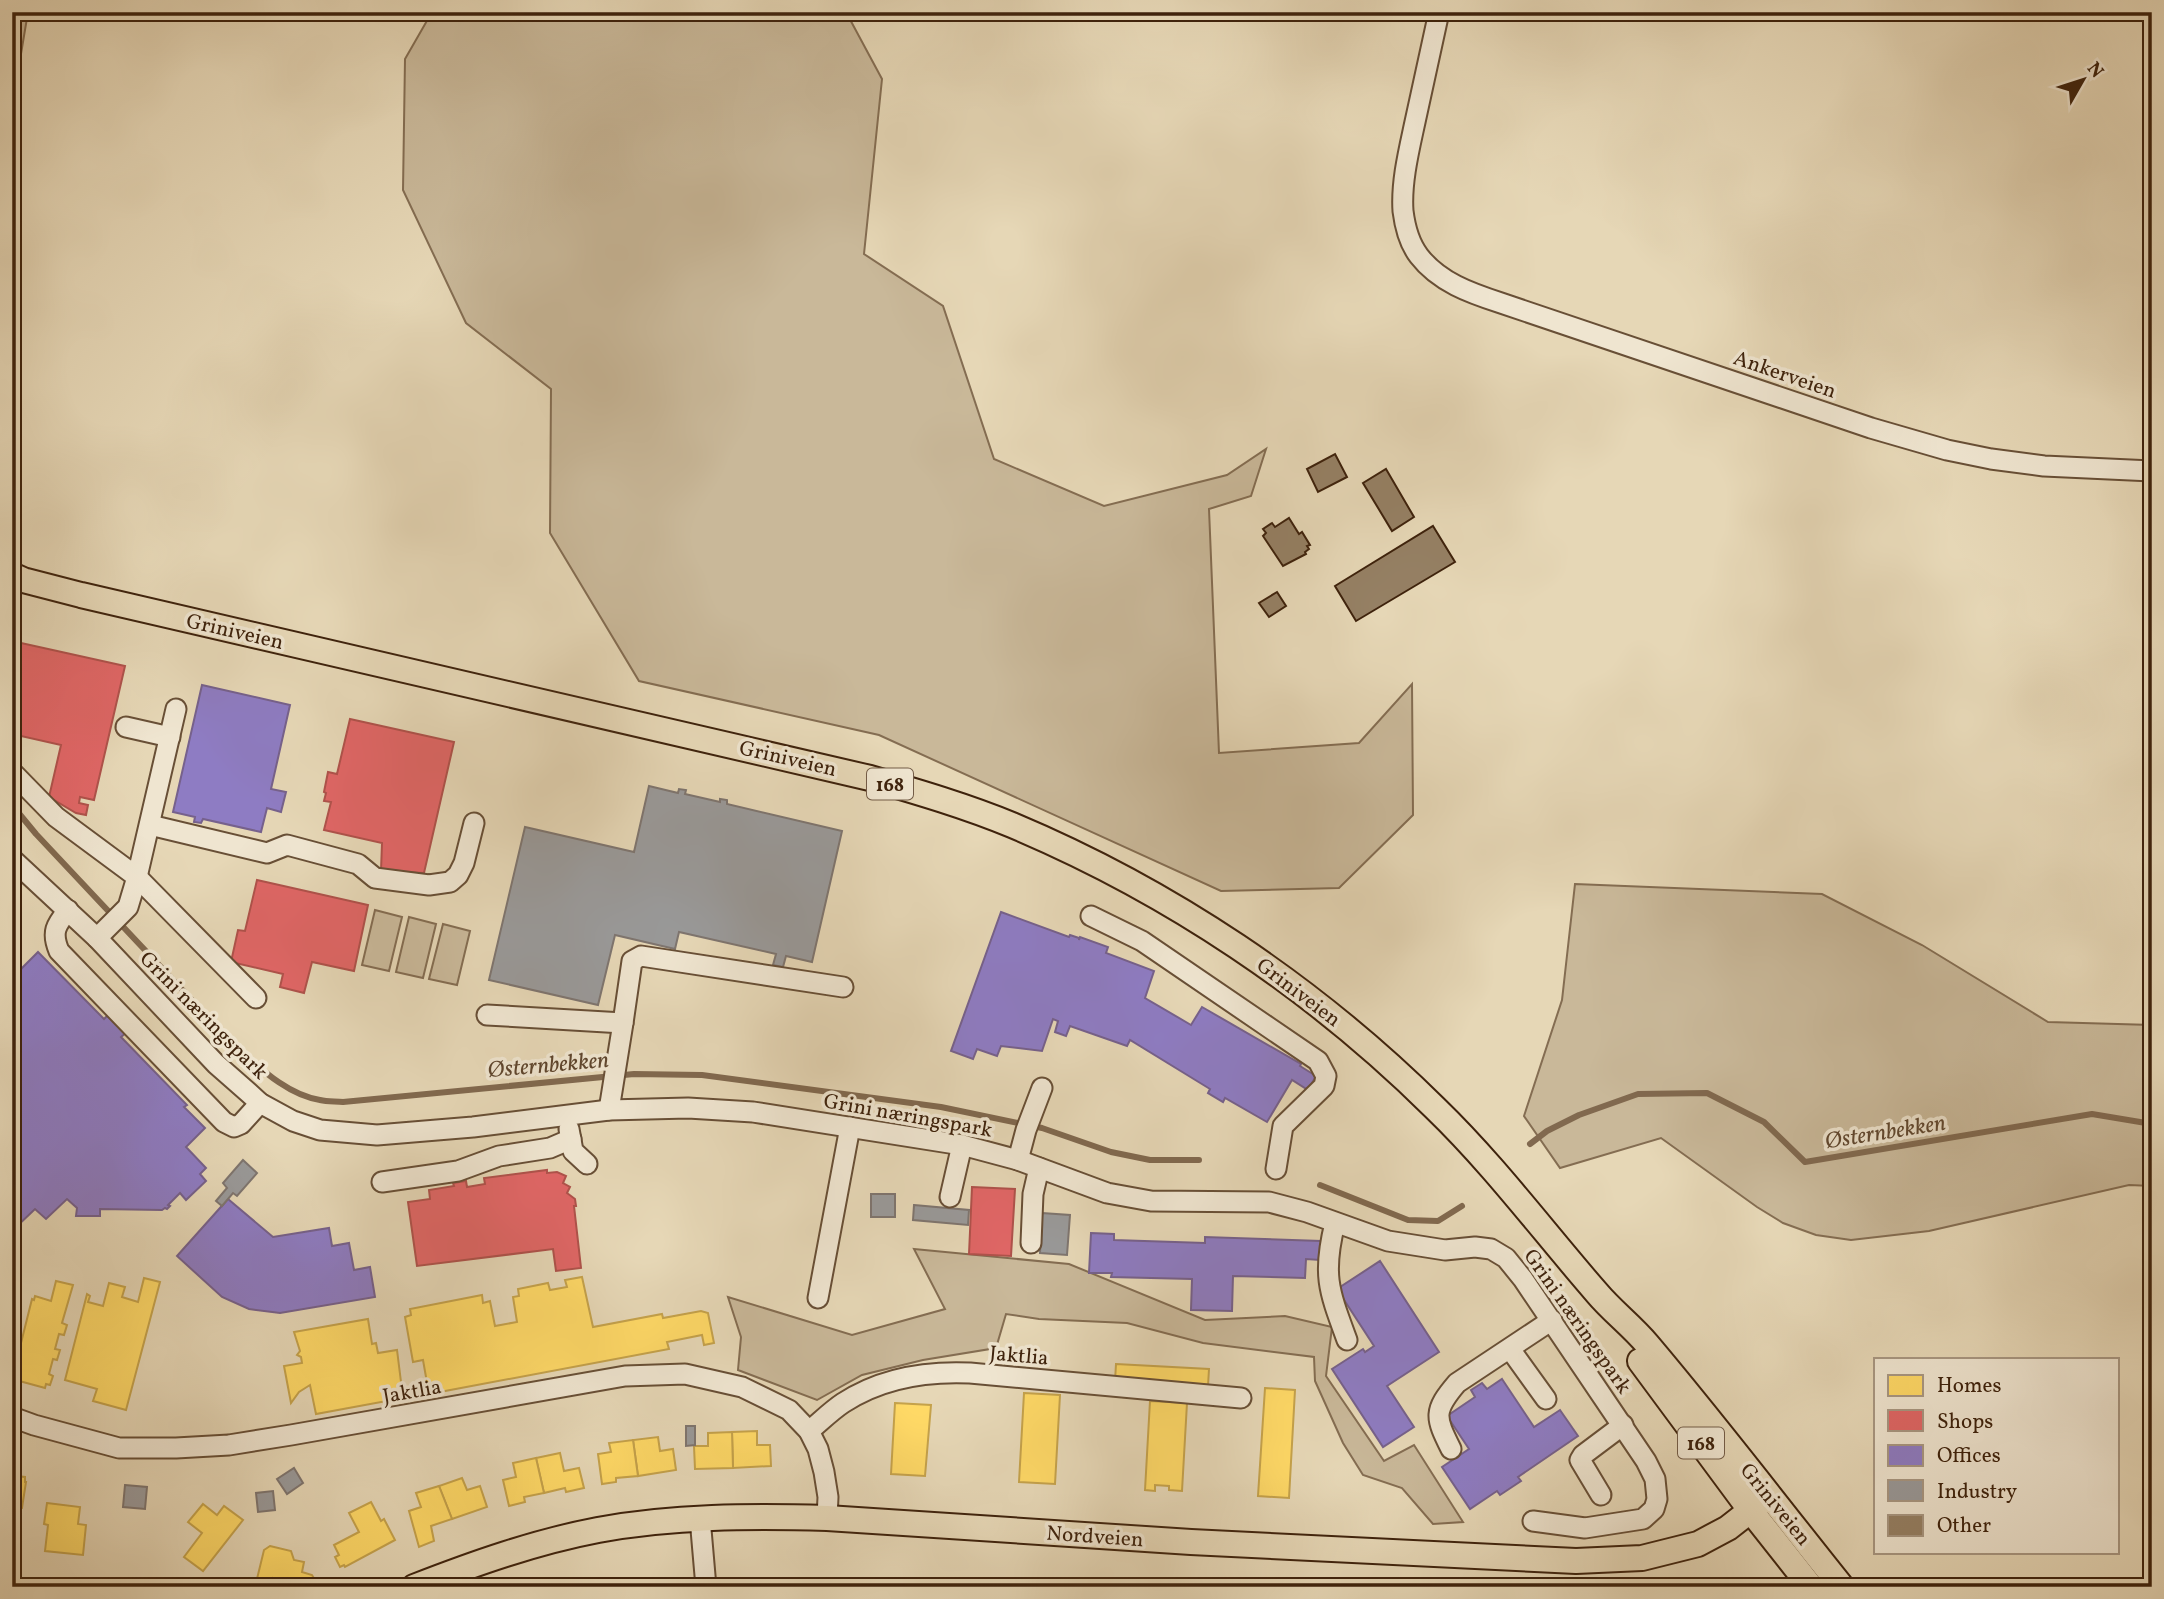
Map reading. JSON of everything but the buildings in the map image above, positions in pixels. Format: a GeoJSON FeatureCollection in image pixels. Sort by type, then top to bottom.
{"type":"FeatureCollection","features":[{"type":"Feature","properties":{"kind":"main road","name":"Griniveien"},"geometry":{"type":"LineString","coordinates":[[16,579],[824,766],[918,791],[1010,824],[1119,876],[1192,917],[1292,985],[1345,1026],[1426,1098],[1477,1150],[1598,1295],[1645,1342],[1760,1503],[1811,1587]]}},
{"type":"Feature","properties":{"kind":"main road","name":"Griniveien"},"geometry":{"type":"LineString","coordinates":[[1760,1503],[1842,1587]]}},
{"type":"Feature","properties":{"kind":"main road","name":"Nordveien"},"geometry":{"type":"LineString","coordinates":[[414,1587],[551,1540],[632,1525],[700,1518],[827,1518],[1205,1542],[1576,1560],[1642,1558],[1698,1544],[1728,1528],[1760,1503]]}},
{"type":"Feature","properties":{"kind":"street","name":"Ankerveien"},"geometry":{"type":"LineString","coordinates":[[1439,12],[1410,147],[1403,211],[1409,239],[1421,259],[1442,278],[1477,295],[1871,428],[1947,450],[2044,466],[2152,471]]}},
{"type":"Feature","properties":{"kind":"street"},"geometry":{"type":"LineString","coordinates":[[104,932],[128,907],[138,877],[176,709]]}},
{"type":"Feature","properties":{"kind":"street"},"geometry":{"type":"LineString","coordinates":[[126,727],[170,737]]}},
{"type":"Feature","properties":{"kind":"street"},"geometry":{"type":"LineString","coordinates":[[12,772],[56,817],[138,877],[256,998]]}},
{"type":"Feature","properties":{"kind":"street"},"geometry":{"type":"LineString","coordinates":[[150,825],[267,853],[287,845],[358,864],[375,878],[429,885],[450,882],[458,875],[464,863],[474,823]]}},
{"type":"Feature","properties":{"kind":"street","name":"Grini næringspark"},"geometry":{"type":"LineString","coordinates":[[12,859],[68,910],[104,932],[216,1064],[260,1103],[293,1121],[320,1130],[377,1135],[473,1127],[610,1110],[688,1108],[753,1112],[962,1145],[1018,1160],[1107,1193],[1152,1201],[1269,1202],[1307,1212],[1388,1241],[1445,1250],[1475,1247],[1490,1250],[1506,1258],[1552,1321],[1623,1425],[1655,1479],[1657,1499],[1654,1508],[1643,1519],[1585,1528],[1533,1521]]}},
{"type":"Feature","properties":{"kind":"street"},"geometry":{"type":"LineString","coordinates":[[68,910],[57,925],[54,940],[59,951],[224,1122],[233,1127],[242,1124],[260,1103]]}},
{"type":"Feature","properties":{"kind":"street"},"geometry":{"type":"LineString","coordinates":[[1091,916],[1142,941],[1318,1061],[1326,1076],[1324,1086],[1283,1126],[1276,1169]]}},
{"type":"Feature","properties":{"kind":"street"},"geometry":{"type":"LineString","coordinates":[[610,1110],[632,961],[641,956],[843,987]]}},
{"type":"Feature","properties":{"kind":"street"},"geometry":{"type":"LineString","coordinates":[[487,1015],[623,1023]]}},
{"type":"Feature","properties":{"kind":"street"},"geometry":{"type":"LineString","coordinates":[[1018,1160],[1042,1088]]}},
{"type":"Feature","properties":{"kind":"street"},"geometry":{"type":"LineString","coordinates":[[567,1116],[573,1151],[587,1164]]}},
{"type":"Feature","properties":{"kind":"street"},"geometry":{"type":"LineString","coordinates":[[818,1298],[850,1127]]}},
{"type":"Feature","properties":{"kind":"street"},"geometry":{"type":"LineString","coordinates":[[382,1182],[458,1171],[499,1156],[550,1148],[571,1139]]}},
{"type":"Feature","properties":{"kind":"street"},"geometry":{"type":"LineString","coordinates":[[950,1197],[962,1145]]}},
{"type":"Feature","properties":{"kind":"street"},"geometry":{"type":"LineString","coordinates":[[1031,1243],[1033,1194],[1039,1168]]}},
{"type":"Feature","properties":{"kind":"street"},"geometry":{"type":"LineString","coordinates":[[1335,1223],[1328,1251],[1327,1278],[1347,1340]]}},
{"type":"Feature","properties":{"kind":"street"},"geometry":{"type":"LineString","coordinates":[[1451,1448],[1440,1427],[1438,1416],[1442,1404],[1457,1383],[1552,1321]]}},
{"type":"Feature","properties":{"kind":"street"},"geometry":{"type":"LineString","coordinates":[[1510,1349],[1546,1399]]}},
{"type":"Feature","properties":{"kind":"street","name":"Jaktlia"},"geometry":{"type":"LineString","coordinates":[[809,1431],[843,1403],[878,1385],[931,1373],[970,1373],[1241,1398]]}},
{"type":"Feature","properties":{"kind":"street","name":"Jaktlia"},"geometry":{"type":"LineString","coordinates":[[12,1417],[119,1448],[229,1445],[625,1376],[685,1374],[742,1387],[789,1410],[809,1431],[818,1449],[828,1497],[827,1518]]}},
{"type":"Feature","properties":{"kind":"street"},"geometry":{"type":"LineString","coordinates":[[1601,1495],[1580,1460],[1623,1425]]}},
{"type":"Feature","properties":{"kind":"street"},"geometry":{"type":"LineString","coordinates":[[700,1518],[706,1587]]}},
{"type":"Feature","properties":{"kind":"shaded area"},"geometry":{"type":"Polygon","coordinates":[[[12,12],[28,12],[21,54],[12,68],[12,12]]]}},
{"type":"Feature","properties":{"kind":"shaded area"},"geometry":{"type":"Polygon","coordinates":[[[432,12],[846,12],[882,79],[864,254],[943,306],[994,459],[1104,506],[1227,475],[1266,449],[1251,496],[1209,509],[1219,753],[1359,743],[1412,684],[1413,815],[1339,888],[1221,891],[879,735],[639,681],[550,533],[551,389],[466,323],[403,190],[405,59],[432,12]]]}},
{"type":"Feature","properties":{"kind":"shaded area"},"geometry":{"type":"Polygon","coordinates":[[[1575,884],[1822,894],[1922,945],[2048,1022],[2152,1025],[2152,1186],[2129,1185],[1929,1231],[1851,1240],[1816,1235],[1783,1223],[1661,1138],[1560,1168],[1524,1116],[1562,1000],[1575,884]]]}},
{"type":"Feature","properties":{"kind":"shaded area"},"geometry":{"type":"Polygon","coordinates":[[[375,910],[402,917],[389,971],[362,965],[375,910]]]}},
{"type":"Feature","properties":{"kind":"shaded area"},"geometry":{"type":"Polygon","coordinates":[[[409,917],[436,924],[423,978],[396,972],[409,917]]]}},
{"type":"Feature","properties":{"kind":"shaded area"},"geometry":{"type":"Polygon","coordinates":[[[443,924],[470,931],[457,985],[429,979],[443,924]]]}},
{"type":"Feature","properties":{"kind":"shaded area"},"geometry":{"type":"Polygon","coordinates":[[[914,1249],[1069,1264],[1205,1320],[1285,1316],[1332,1327],[1326,1376],[1384,1461],[1414,1445],[1463,1522],[1433,1524],[1402,1488],[1363,1475],[1343,1443],[1315,1381],[1314,1357],[1203,1343],[1127,1323],[1039,1319],[1006,1314],[996,1348],[923,1360],[862,1375],[817,1400],[738,1370],[741,1337],[728,1297],[852,1335],[945,1309],[914,1249]]]}},
{"type":"Feature","properties":{"kind":"waterway","name":"Østernbekken"},"geometry":{"type":"LineString","coordinates":[[12,805],[235,1046],[274,1079],[308,1097],[343,1102],[634,1074],[702,1075],[941,1107],[1042,1128],[1111,1152],[1150,1160],[1199,1160]]}},
{"type":"Feature","properties":{"kind":"waterway","name":"Østernbekken"},"geometry":{"type":"LineString","coordinates":[[1530,1144],[1547,1131],[1579,1115],[1638,1094],[1707,1093],[1764,1122],[1805,1162],[2092,1114],[2152,1124]]}},
{"type":"Feature","properties":{"kind":"waterway","name":"Østernbekken"},"geometry":{"type":"LineString","coordinates":[[1320,1185],[1408,1220],[1438,1221],[1462,1206]]}}]}
